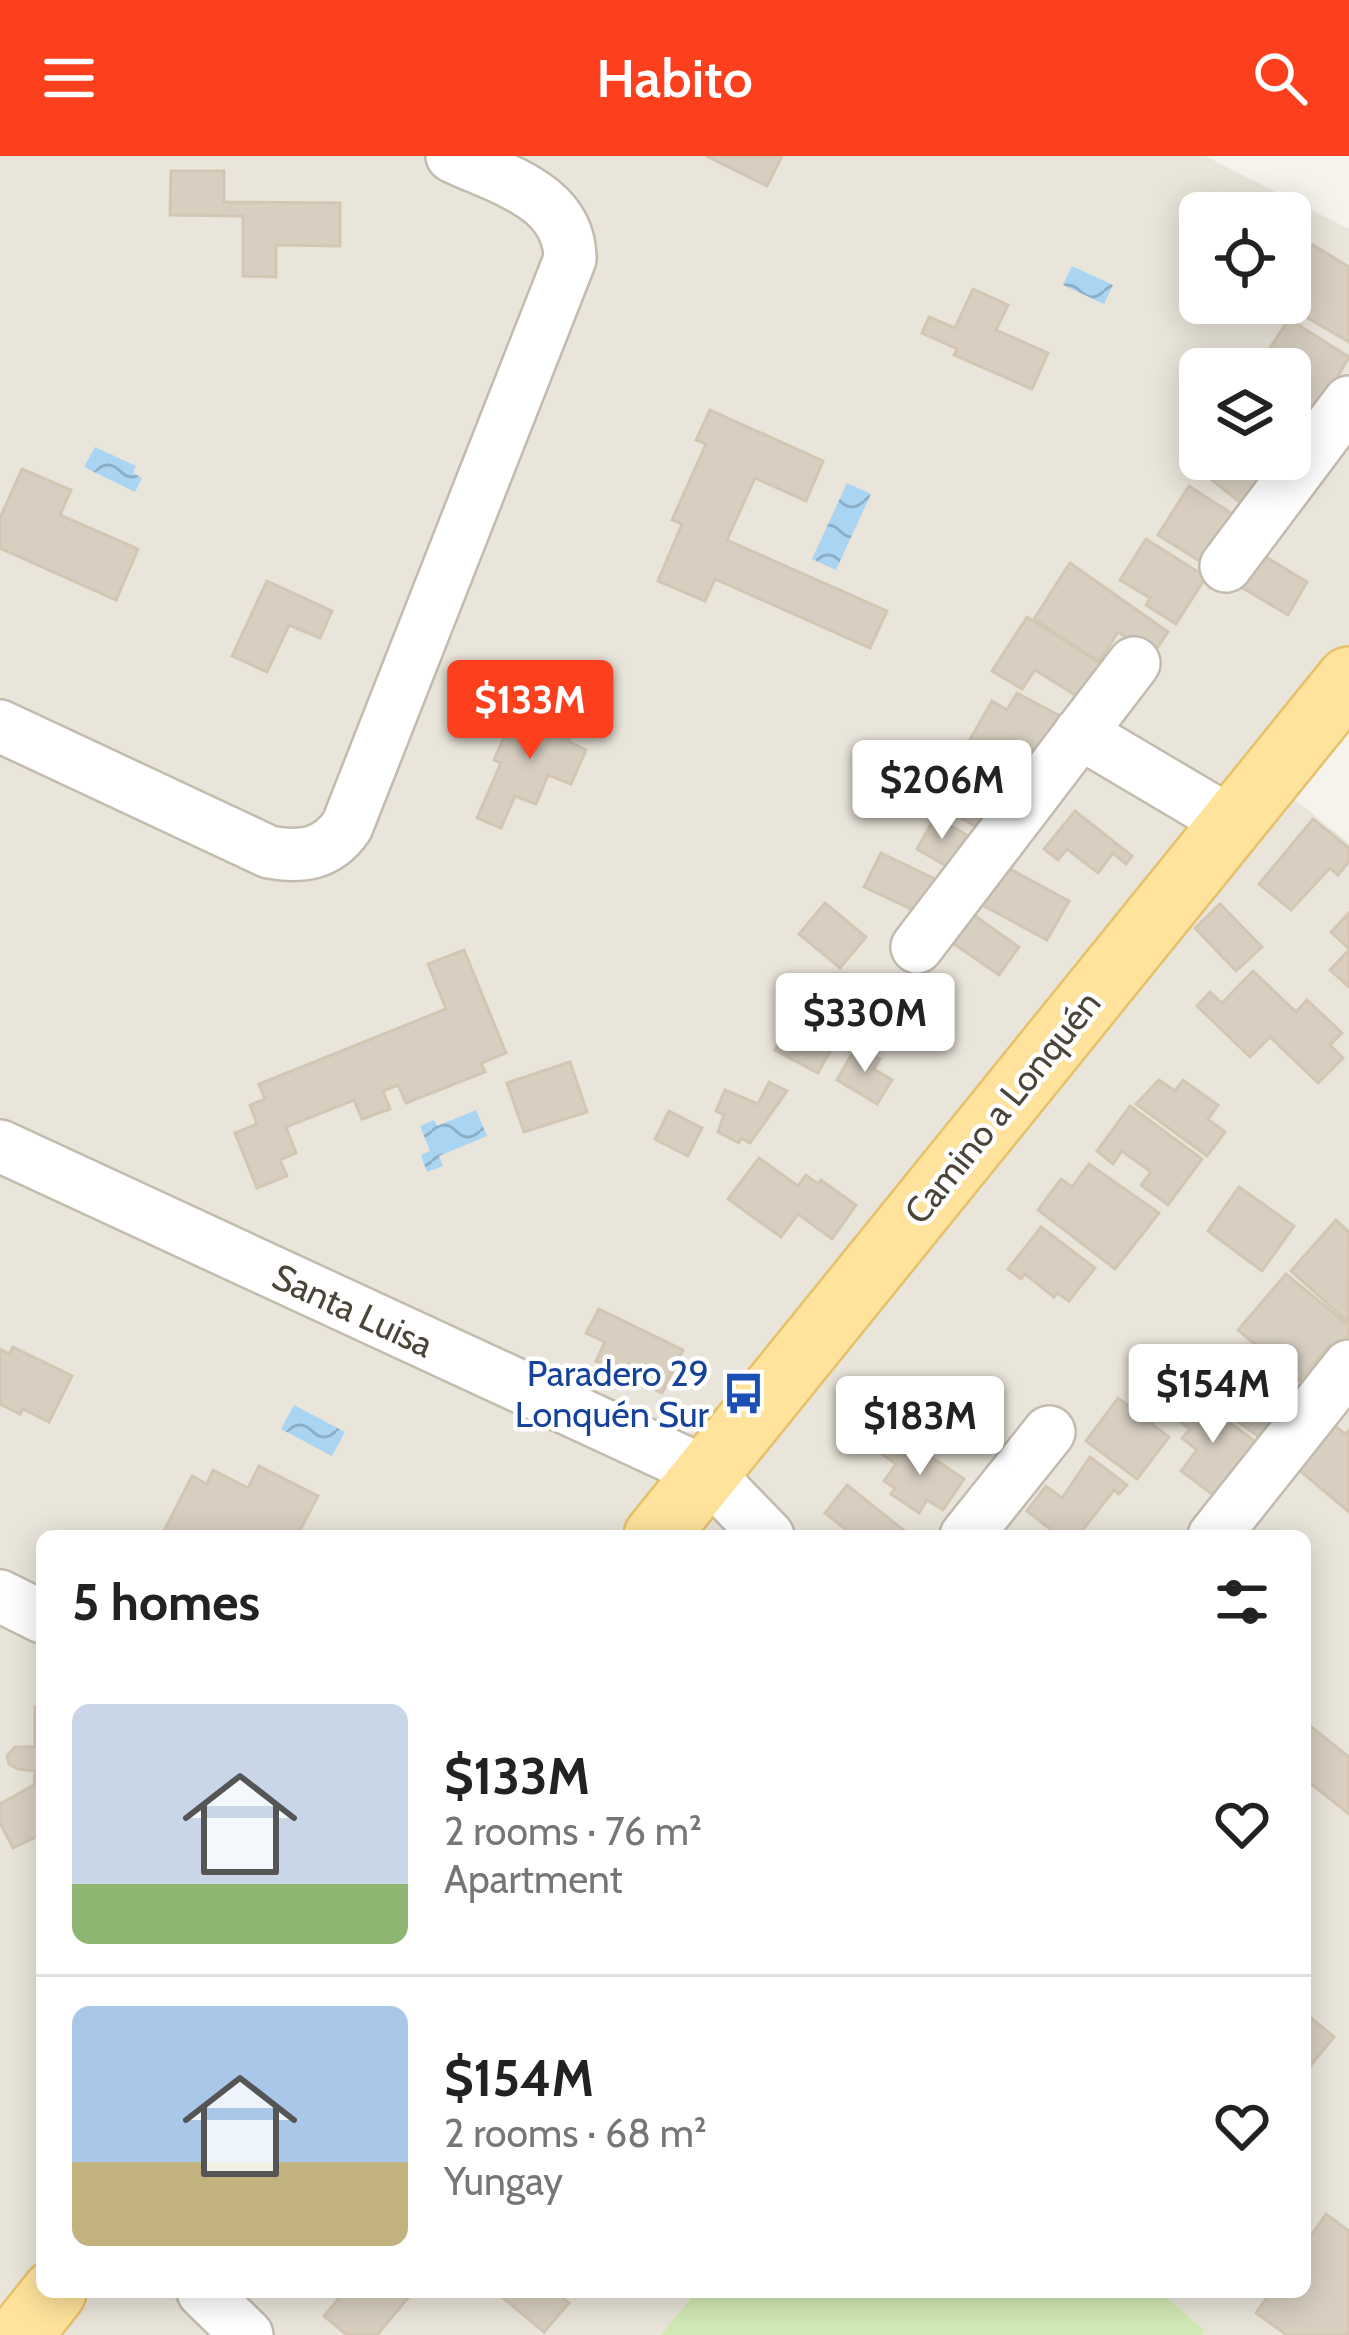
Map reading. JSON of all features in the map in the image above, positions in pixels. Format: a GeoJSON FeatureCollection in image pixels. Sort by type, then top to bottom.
{"type":"FeatureCollection","features":[{"type":"Feature","properties":{"kind":"main road","name":"Camino a Lonquén"},"geometry":{"type":"LineString","coordinates":[[661,1530],[1349,679]]}},
{"type":"Feature","properties":{"kind":"main road"},"geometry":{"type":"LineString","coordinates":[[20,2335],[49,2298]]}},
{"type":"Feature","properties":{"kind":"street"},"geometry":{"type":"LineString","coordinates":[[0,726],[269,852],[307,855],[337,841],[570,259],[566,230],[542,199],[452,156]]}},
{"type":"Feature","properties":{"kind":"street"},"geometry":{"type":"LineString","coordinates":[[1226,566],[1349,402]]}},
{"type":"Feature","properties":{"kind":"street"},"geometry":{"type":"LineString","coordinates":[[916,947],[1134,662]]}},
{"type":"Feature","properties":{"kind":"street"},"geometry":{"type":"LineString","coordinates":[[1080,733],[1232,823]]}},
{"type":"Feature","properties":{"kind":"street","name":"Santa Luisa"},"geometry":{"type":"LineString","coordinates":[[0,1146],[707,1473]]}},
{"type":"Feature","properties":{"kind":"street"},"geometry":{"type":"LineString","coordinates":[[1219,1530],[1349,1366]]}},
{"type":"Feature","properties":{"kind":"street"},"geometry":{"type":"LineString","coordinates":[[971,1530],[1049,1432]]}},
{"type":"Feature","properties":{"kind":"street"},"geometry":{"type":"LineString","coordinates":[[707,1473],[762,1530]]}},
{"type":"Feature","properties":{"kind":"street"},"geometry":{"type":"LineString","coordinates":[[0,1596],[36,1614]]}},
{"type":"Feature","properties":{"kind":"street"},"geometry":{"type":"LineString","coordinates":[[209,2298],[247,2335]]}},
{"type":"Feature","properties":{"kind":"shaded area"},"geometry":{"type":"Polygon","coordinates":[[[0,156],[1205,156],[1276,192],[1179,192],[1179,324],[1311,324],[1311,210],[1349,229],[1349,661],[1262,773],[1349,843],[1349,2335],[0,2335],[0,156]]]}},
{"type":"Feature","properties":{"kind":"green space"},"geometry":{"type":"Polygon","coordinates":[[[691,2298],[1167,2298],[1205,2331],[1202,2335],[661,2335],[691,2298]]]}},
{"type":"Feature","properties":{"kind":"water"},"geometry":{"type":"Polygon","coordinates":[[[1072,266],[1113,285],[1104,304],[1063,285],[1072,266]]]}},
{"type":"Feature","properties":{"kind":"water"},"geometry":{"type":"Polygon","coordinates":[[[95,447],[136,466],[133,473],[142,478],[135,492],[84,467],[95,447]]]}},
{"type":"Feature","properties":{"kind":"water"},"geometry":{"type":"Polygon","coordinates":[[[847,483],[871,494],[836,570],[812,559],[847,483]]]}},
{"type":"Feature","properties":{"kind":"water"},"geometry":{"type":"Polygon","coordinates":[[[476,1110],[487,1136],[439,1156],[443,1166],[427,1172],[421,1155],[430,1151],[420,1126],[434,1120],[437,1126],[476,1110]]]}},
{"type":"Feature","properties":{"kind":"water"},"geometry":{"type":"Polygon","coordinates":[[[294,1405],[345,1432],[332,1456],[281,1429],[294,1405]]]}},
{"type":"Feature","properties":{"kind":"building"},"geometry":{"type":"Polygon","coordinates":[[[706,156],[782,156],[767,186],[706,156]]]}},
{"type":"Feature","properties":{"kind":"building"},"geometry":{"type":"Polygon","coordinates":[[[171,171],[224,171],[224,202],[340,203],[340,246],[276,245],[276,277],[243,276],[243,216],[170,215],[171,171]]]}},
{"type":"Feature","properties":{"kind":"building"},"geometry":{"type":"Polygon","coordinates":[[[1313,245],[1349,267],[1349,342],[1311,320],[1313,245]]]}},
{"type":"Feature","properties":{"kind":"building"},"geometry":{"type":"Polygon","coordinates":[[[973,289],[1008,305],[996,330],[1048,353],[1032,389],[954,355],[957,349],[922,333],[929,317],[955,328],[973,289]]]}},
{"type":"Feature","properties":{"kind":"building"},"geometry":{"type":"Polygon","coordinates":[[[1286,324],[1297,324],[1349,357],[1318,410],[1311,406],[1311,348],[1270,348],[1286,324]]]}},
{"type":"Feature","properties":{"kind":"building"},"geometry":{"type":"Polygon","coordinates":[[[710,410],[823,461],[806,501],[755,478],[727,540],[887,611],[870,648],[715,579],[705,601],[658,581],[682,524],[672,520],[706,444],[696,440],[710,410]]]}},
{"type":"Feature","properties":{"kind":"building"},"geometry":{"type":"Polygon","coordinates":[[[22,469],[71,490],[60,515],[138,549],[116,600],[0,548],[0,518],[22,469]]]}},
{"type":"Feature","properties":{"kind":"building"},"geometry":{"type":"Polygon","coordinates":[[[1212,480],[1274,480],[1250,510],[1212,480]]]}},
{"type":"Feature","properties":{"kind":"building"},"geometry":{"type":"Polygon","coordinates":[[[1189,486],[1237,517],[1206,565],[1158,535],[1189,486]]]}},
{"type":"Feature","properties":{"kind":"building"},"geometry":{"type":"Polygon","coordinates":[[[1146,539],[1206,577],[1176,624],[1146,605],[1150,598],[1120,580],[1146,539]]]}},
{"type":"Feature","properties":{"kind":"building"},"geometry":{"type":"Polygon","coordinates":[[[1251,548],[1307,582],[1288,615],[1231,581],[1251,548]]]}},
{"type":"Feature","properties":{"kind":"building"},"geometry":{"type":"Polygon","coordinates":[[[1070,563],[1168,632],[1153,654],[1118,632],[1099,662],[1034,619],[1070,563]]]}},
{"type":"Feature","properties":{"kind":"building"},"geometry":{"type":"Polygon","coordinates":[[[267,581],[332,611],[320,638],[289,625],[267,672],[232,656],[267,581]]]}},
{"type":"Feature","properties":{"kind":"building"},"geometry":{"type":"Polygon","coordinates":[[[1027,617],[1109,669],[1088,703],[1035,670],[1022,689],[992,671],[1027,617]]]}},
{"type":"Feature","properties":{"kind":"building"},"geometry":{"type":"Polygon","coordinates":[[[1017,693],[1060,716],[1026,776],[968,743],[992,701],[1007,710],[1017,693]]]}},
{"type":"Feature","properties":{"kind":"building"},"geometry":{"type":"Polygon","coordinates":[[[518,705],[574,728],[568,741],[586,750],[571,784],[548,775],[536,804],[515,796],[501,828],[477,818],[501,763],[494,760],[518,705]]]}},
{"type":"Feature","properties":{"kind":"building"},"geometry":{"type":"Polygon","coordinates":[[[952,749],[1008,779],[980,829],[924,797],[952,749]]]}},
{"type":"Feature","properties":{"kind":"building"},"geometry":{"type":"Polygon","coordinates":[[[1075,811],[1132,856],[1126,864],[1113,853],[1098,873],[1067,849],[1058,860],[1044,849],[1075,811]]]}},
{"type":"Feature","properties":{"kind":"building"},"geometry":{"type":"Polygon","coordinates":[[[935,817],[967,835],[948,867],[917,849],[935,817]]]}},
{"type":"Feature","properties":{"kind":"building"},"geometry":{"type":"Polygon","coordinates":[[[1313,819],[1349,848],[1349,861],[1338,875],[1330,868],[1291,910],[1259,884],[1313,819]]]}},
{"type":"Feature","properties":{"kind":"building"},"geometry":{"type":"Polygon","coordinates":[[[881,853],[937,880],[920,913],[864,887],[881,853]]]}},
{"type":"Feature","properties":{"kind":"building"},"geometry":{"type":"Polygon","coordinates":[[[992,859],[1069,901],[1047,940],[971,899],[992,859]]]}},
{"type":"Feature","properties":{"kind":"building"},"geometry":{"type":"Polygon","coordinates":[[[825,903],[866,937],[840,968],[799,934],[825,903]]]}},
{"type":"Feature","properties":{"kind":"building"},"geometry":{"type":"Polygon","coordinates":[[[1220,904],[1262,947],[1236,971],[1195,928],[1220,904]]]}},
{"type":"Feature","properties":{"kind":"building"},"geometry":{"type":"Polygon","coordinates":[[[961,906],[1019,947],[999,975],[941,935],[961,906]]]}},
{"type":"Feature","properties":{"kind":"building"},"geometry":{"type":"Polygon","coordinates":[[[1349,913],[1349,949],[1331,932],[1349,913]]]}},
{"type":"Feature","properties":{"kind":"building"},"geometry":{"type":"Polygon","coordinates":[[[464,950],[506,1053],[481,1063],[485,1072],[406,1103],[398,1085],[383,1091],[390,1109],[362,1119],[354,1100],[286,1127],[296,1153],[280,1160],[287,1176],[257,1188],[235,1133],[257,1124],[250,1105],[265,1099],[259,1084],[446,1009],[428,964],[464,950]]]}},
{"type":"Feature","properties":{"kind":"building"},"geometry":{"type":"Polygon","coordinates":[[[1349,950],[1349,987],[1330,970],[1349,950]]]}},
{"type":"Feature","properties":{"kind":"building"},"geometry":{"type":"Polygon","coordinates":[[[1253,971],[1296,1012],[1307,1000],[1342,1033],[1330,1045],[1343,1058],[1318,1083],[1270,1037],[1250,1057],[1197,1006],[1210,992],[1222,1003],[1253,971]]]}},
{"type":"Feature","properties":{"kind":"building"},"geometry":{"type":"Polygon","coordinates":[[[791,1019],[835,1042],[818,1073],[775,1050],[791,1019]]]}},
{"type":"Feature","properties":{"kind":"building"},"geometry":{"type":"Polygon","coordinates":[[[857,1045],[880,1059],[874,1069],[892,1080],[877,1104],[837,1080],[857,1045]]]}},
{"type":"Feature","properties":{"kind":"building"},"geometry":{"type":"Polygon","coordinates":[[[570,1062],[587,1112],[524,1132],[507,1083],[570,1062]]]}},
{"type":"Feature","properties":{"kind":"building"},"geometry":{"type":"Polygon","coordinates":[[[1159,1080],[1175,1091],[1183,1080],[1218,1105],[1208,1119],[1225,1132],[1207,1156],[1136,1104],[1159,1080]]]}},
{"type":"Feature","properties":{"kind":"building"},"geometry":{"type":"Polygon","coordinates":[[[769,1082],[787,1091],[750,1143],[718,1132],[724,1115],[716,1111],[725,1090],[758,1104],[769,1082]]]}},
{"type":"Feature","properties":{"kind":"building"},"geometry":{"type":"Polygon","coordinates":[[[1130,1106],[1202,1159],[1168,1205],[1141,1185],[1151,1172],[1122,1151],[1113,1164],[1097,1151],[1130,1106]]]}},
{"type":"Feature","properties":{"kind":"building"},"geometry":{"type":"Polygon","coordinates":[[[669,1111],[702,1128],[688,1156],[655,1139],[669,1111]]]}},
{"type":"Feature","properties":{"kind":"building"},"geometry":{"type":"Polygon","coordinates":[[[759,1158],[798,1186],[806,1175],[856,1205],[832,1239],[798,1214],[781,1237],[728,1199],[759,1158]]]}},
{"type":"Feature","properties":{"kind":"building"},"geometry":{"type":"Polygon","coordinates":[[[1089,1164],[1159,1213],[1115,1269],[1038,1210],[1061,1179],[1072,1187],[1089,1164]]]}},
{"type":"Feature","properties":{"kind":"building"},"geometry":{"type":"Polygon","coordinates":[[[1239,1187],[1294,1226],[1262,1271],[1208,1231],[1239,1187]]]}},
{"type":"Feature","properties":{"kind":"building"},"geometry":{"type":"Polygon","coordinates":[[[1336,1220],[1349,1232],[1348,1322],[1291,1271],[1336,1220]]]}},
{"type":"Feature","properties":{"kind":"building"},"geometry":{"type":"Polygon","coordinates":[[[1041,1227],[1095,1268],[1069,1301],[1008,1269],[1041,1227]]]}},
{"type":"Feature","properties":{"kind":"building"},"geometry":{"type":"Polygon","coordinates":[[[1286,1274],[1349,1326],[1349,1340],[1339,1352],[1330,1345],[1299,1381],[1238,1330],[1286,1274]]]}},
{"type":"Feature","properties":{"kind":"building"},"geometry":{"type":"Polygon","coordinates":[[[599,1309],[683,1350],[662,1393],[596,1361],[605,1342],[586,1333],[599,1309]]]}},
{"type":"Feature","properties":{"kind":"building"},"geometry":{"type":"Polygon","coordinates":[[[13,1347],[72,1376],[49,1422],[0,1404],[0,1349],[9,1354],[13,1347]]]}},
{"type":"Feature","properties":{"kind":"building"},"geometry":{"type":"Polygon","coordinates":[[[1225,1349],[1252,1370],[1261,1358],[1291,1380],[1278,1398],[1290,1407],[1264,1441],[1194,1389],[1225,1349]]]}},
{"type":"Feature","properties":{"kind":"building"},"geometry":{"type":"Polygon","coordinates":[[[1190,1393],[1260,1445],[1216,1497],[1181,1471],[1197,1450],[1182,1438],[1190,1429],[1172,1416],[1190,1393]]]}},
{"type":"Feature","properties":{"kind":"building"},"geometry":{"type":"Polygon","coordinates":[[[1118,1398],[1169,1437],[1137,1479],[1086,1441],[1118,1398]]]}},
{"type":"Feature","properties":{"kind":"building"},"geometry":{"type":"Polygon","coordinates":[[[1335,1426],[1345,1434],[1349,1430],[1349,1512],[1298,1469],[1335,1426]]]}},
{"type":"Feature","properties":{"kind":"building"},"geometry":{"type":"Polygon","coordinates":[[[891,1441],[904,1450],[909,1442],[964,1479],[943,1510],[927,1500],[919,1513],[891,1494],[895,1488],[884,1481],[896,1464],[882,1454],[891,1441]]]}},
{"type":"Feature","properties":{"kind":"building"},"geometry":{"type":"Polygon","coordinates":[[[1090,1457],[1127,1485],[1119,1494],[1114,1490],[1083,1530],[1051,1530],[1027,1511],[1046,1486],[1062,1498],[1090,1457]]]}},
{"type":"Feature","properties":{"kind":"building"},"geometry":{"type":"Polygon","coordinates":[[[259,1466],[318,1496],[300,1530],[165,1530],[192,1476],[207,1484],[213,1470],[248,1488],[259,1466]]]}},
{"type":"Feature","properties":{"kind":"building"},"geometry":{"type":"Polygon","coordinates":[[[847,1485],[903,1530],[846,1530],[825,1513],[847,1485]]]}},
{"type":"Feature","properties":{"kind":"building"},"geometry":{"type":"Polygon","coordinates":[[[36,1707],[36,1837],[13,1848],[0,1823],[0,1804],[34,1785],[35,1771],[18,1769],[9,1764],[7,1756],[15,1747],[35,1747],[36,1707]]]}},
{"type":"Feature","properties":{"kind":"building"},"geometry":{"type":"Polygon","coordinates":[[[1311,1727],[1349,1757],[1349,1814],[1311,1784],[1311,1727]]]}},
{"type":"Feature","properties":{"kind":"building"},"geometry":{"type":"Polygon","coordinates":[[[1311,2018],[1334,2037],[1311,2065],[1311,2018]]]}},
{"type":"Feature","properties":{"kind":"building"},"geometry":{"type":"Polygon","coordinates":[[[1326,2214],[1349,2231],[1349,2335],[1287,2335],[1256,2313],[1267,2298],[1311,2298],[1311,2235],[1326,2214]]]}},
{"type":"Feature","properties":{"kind":"building"},"geometry":{"type":"Polygon","coordinates":[[[339,2298],[408,2298],[377,2335],[347,2335],[324,2316],[339,2298]]]}},
{"type":"Feature","properties":{"kind":"building"},"geometry":{"type":"Polygon","coordinates":[[[503,2298],[563,2298],[569,2303],[544,2332],[503,2298]]]}},
{"type":"Feature","properties":{"kind":"place","name":"Paradero 29 Lonquén Sur"},"geometry":{"type":"Point","coordinates":[743,1394]}}]}
